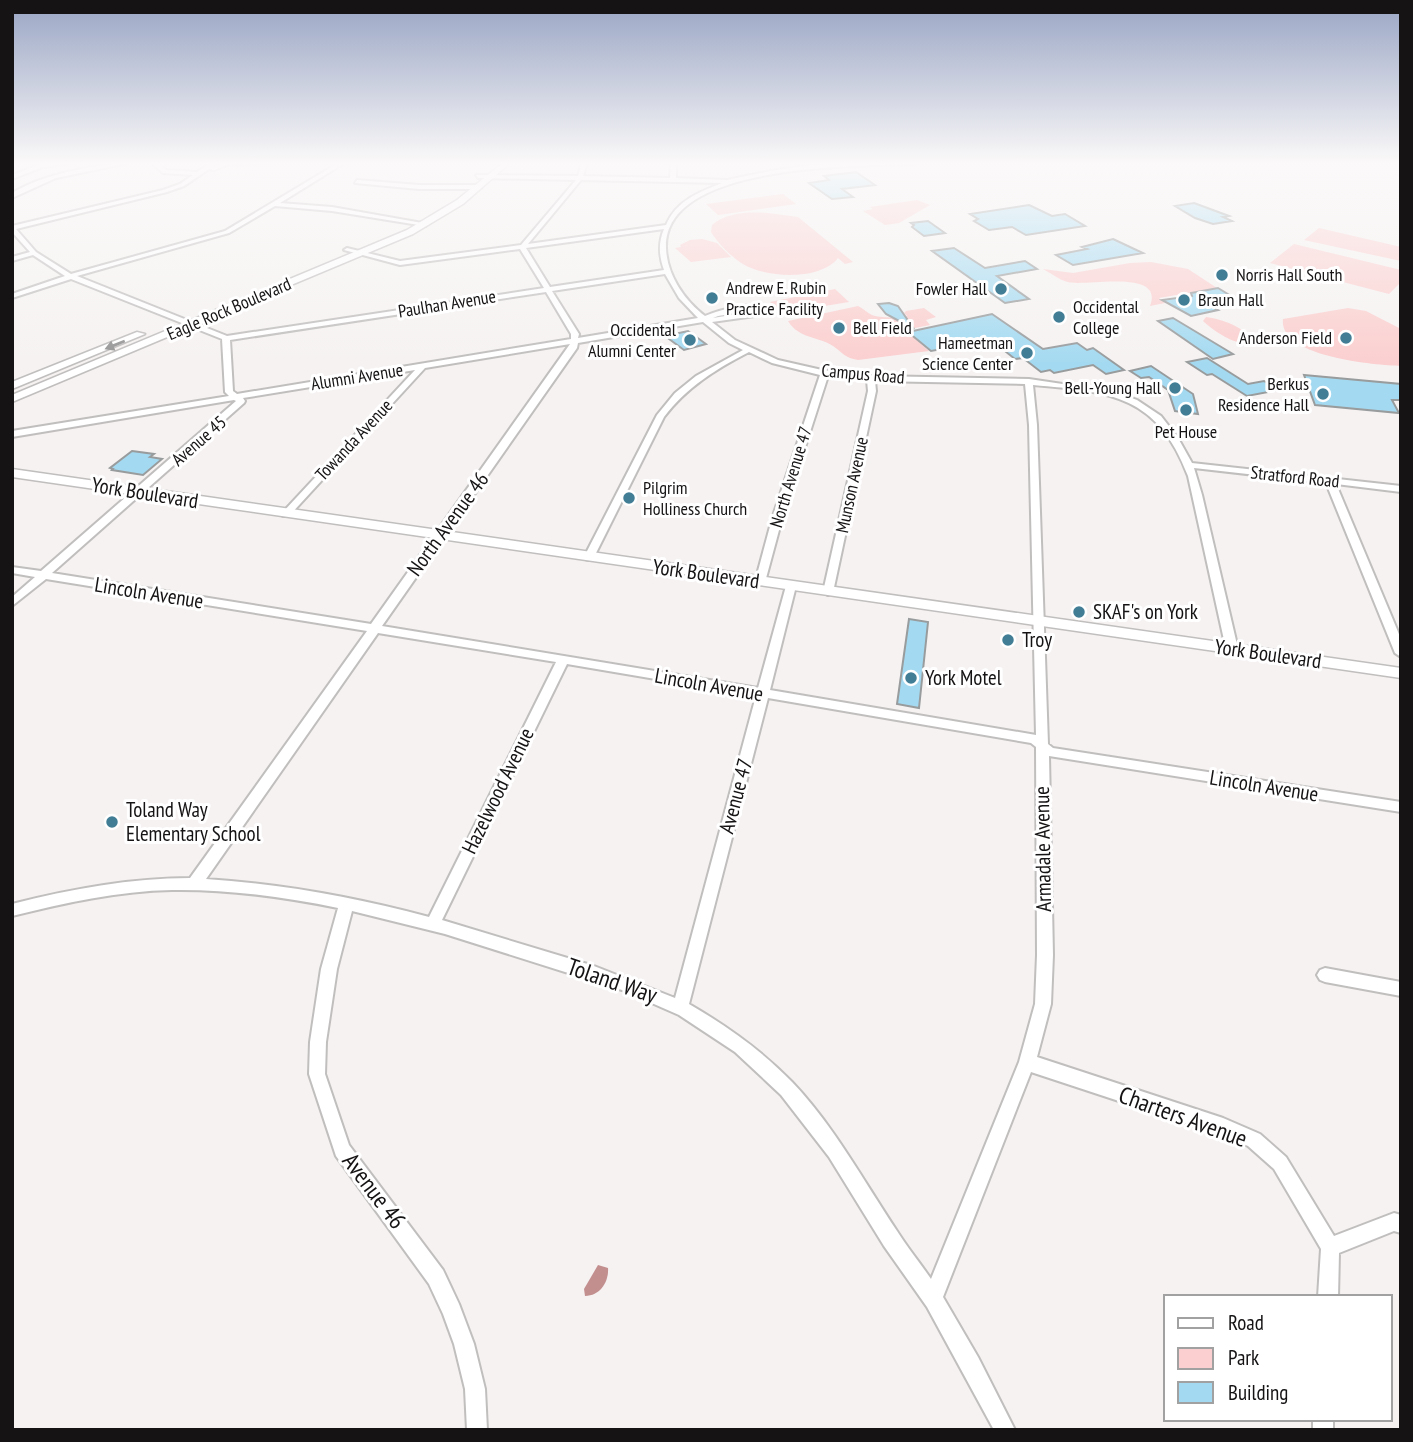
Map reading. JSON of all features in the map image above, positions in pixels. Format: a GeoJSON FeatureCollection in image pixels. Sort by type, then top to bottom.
{"type":"FeatureCollection","features":[{"type":"Feature","properties":{"kind":"main road","name":"Eagle Rock Boulevard"},"geometry":{"type":"LineString","coordinates":[[12,386],[347,250],[391,229]]}},
{"type":"Feature","properties":{"kind":"main road","name":"Eagle Rock Boulevard"},"geometry":{"type":"LineString","coordinates":[[12,399],[414,229]]}},
{"type":"Feature","properties":{"kind":"main road","name":"York Boulevard"},"geometry":{"type":"LineString","coordinates":[[12,472],[286,514],[1401,673]]}},
{"type":"Feature","properties":{"kind":"street"},"geometry":{"type":"LineString","coordinates":[[13,229],[34,253],[70,276],[226,338]]}},
{"type":"Feature","properties":{"kind":"street"},"geometry":{"type":"LineString","coordinates":[[12,296],[70,276],[220,235],[230,229]]}},
{"type":"Feature","properties":{"kind":"street"},"geometry":{"type":"LineString","coordinates":[[522,247],[537,229]]}},
{"type":"Feature","properties":{"kind":"street"},"geometry":{"type":"LineString","coordinates":[[347,250],[400,263],[649,229]]}},
{"type":"Feature","properties":{"kind":"street","name":"Campus Road"},"geometry":{"type":"LineString","coordinates":[[665,229],[663,254],[667,272],[678,292],[702,320],[748,350],[781,362],[825,372],[871,377],[1029,381],[1103,392],[1144,407],[1160,421],[1189,465],[1232,649]]}},
{"type":"Feature","properties":{"kind":"street"},"geometry":{"type":"LineString","coordinates":[[522,247],[576,340]]}},
{"type":"Feature","properties":{"kind":"street"},"geometry":{"type":"LineString","coordinates":[[12,259],[34,253]]}},
{"type":"Feature","properties":{"kind":"street","name":"Paulhan Avenue"},"geometry":{"type":"LineString","coordinates":[[226,338],[667,272]]}},
{"type":"Feature","properties":{"kind":"street","name":"Alumni Avenue"},"geometry":{"type":"LineString","coordinates":[[12,434],[576,340],[766,312],[766,309],[759,307],[716,314],[702,320]]}},
{"type":"Feature","properties":{"kind":"street","name":"Avenue 45"},"geometry":{"type":"LineString","coordinates":[[12,603],[240,404],[242,401],[229,392],[226,338]]}},
{"type":"Feature","properties":{"kind":"street","name":"North Avenue 46"},"geometry":{"type":"LineString","coordinates":[[194,884],[576,340]]}},
{"type":"Feature","properties":{"kind":"street"},"geometry":{"type":"LineString","coordinates":[[589,557],[660,417],[674,397],[705,372],[748,350]]}},
{"type":"Feature","properties":{"kind":"street","name":"Towanda Avenue"},"geometry":{"type":"LineString","coordinates":[[286,514],[422,367]]}},
{"type":"Feature","properties":{"kind":"street","name":"North Avenue 47"},"geometry":{"type":"LineString","coordinates":[[760,582],[781,506],[825,372]]}},
{"type":"Feature","properties":{"kind":"street","name":"Munson Avenue"},"geometry":{"type":"LineString","coordinates":[[828,592],[872,391],[871,377]]}},
{"type":"Feature","properties":{"kind":"street","name":"Armadale Avenue"},"geometry":{"type":"LineString","coordinates":[[933,1298],[1027,1062],[1043,1003],[1042,746],[1033,415],[1029,381]]}},
{"type":"Feature","properties":{"kind":"street","name":"Stratford Road"},"geometry":{"type":"LineString","coordinates":[[1189,465],[1401,489]]}},
{"type":"Feature","properties":{"kind":"street"},"geometry":{"type":"LineString","coordinates":[[1329,481],[1401,653]]}},
{"type":"Feature","properties":{"kind":"street","name":"Lincoln Avenue"},"geometry":{"type":"LineString","coordinates":[[12,570],[1034,739],[1050,752],[1401,807]]}},
{"type":"Feature","properties":{"kind":"street","name":"Avenue 47"},"geometry":{"type":"LineString","coordinates":[[681,1005],[791,586]]}},
{"type":"Feature","properties":{"kind":"street","name":"Hazelwood Avenue"},"geometry":{"type":"LineString","coordinates":[[434,922],[563,659]]}},
{"type":"Feature","properties":{"kind":"street","name":"Toland Way"},"geometry":{"type":"LineString","coordinates":[[12,909],[110,889],[194,884],[271,890],[347,902],[434,922],[616,980],[681,1005],[728,1035],[769,1070],[809,1114],[933,1298],[1005,1430]]}},
{"type":"Feature","properties":{"kind":"street","name":"Avenue 46"},"geometry":{"type":"LineString","coordinates":[[347,902],[329,969],[318,1042],[317,1074],[342,1150],[436,1277],[452,1311],[464,1344],[475,1389],[477,1430]]}},
{"type":"Feature","properties":{"kind":"street"},"geometry":{"type":"LineString","coordinates":[[1325,975],[1401,989]]}},
{"type":"Feature","properties":{"kind":"street","name":"Charters Avenue"},"geometry":{"type":"LineString","coordinates":[[1027,1062],[1223,1127],[1254,1140],[1280,1163],[1330,1247]]}},
{"type":"Feature","properties":{"kind":"street"},"geometry":{"type":"LineString","coordinates":[[1328,1295],[1330,1247],[1394,1223],[1401,1224]]}},
{"type":"Feature","properties":{"kind":"green space"},"geometry":{"type":"Polygon","coordinates":[[[711,229],[813,229],[853,262],[845,264],[838,258],[819,271],[806,274],[765,272],[738,261],[711,229]]]}},
{"type":"Feature","properties":{"kind":"green space"},"geometry":{"type":"Polygon","coordinates":[[[1317,229],[1325,229],[1401,247],[1401,261],[1304,240],[1317,229]]]}},
{"type":"Feature","properties":{"kind":"green space"},"geometry":{"type":"Polygon","coordinates":[[[702,239],[717,243],[731,257],[691,262],[675,248],[690,240],[702,239]]]}},
{"type":"Feature","properties":{"kind":"green space"},"geometry":{"type":"Polygon","coordinates":[[[1294,244],[1401,270],[1401,282],[1389,294],[1270,263],[1294,244]]]}},
{"type":"Feature","properties":{"kind":"green space"},"geometry":{"type":"Polygon","coordinates":[[[1151,262],[1188,269],[1217,288],[1159,298],[1165,303],[1150,306],[1151,294],[1146,287],[1135,283],[1068,282],[1043,269],[1073,273],[1151,262]]]}},
{"type":"Feature","properties":{"kind":"green space"},"geometry":{"type":"Polygon","coordinates":[[[835,289],[849,302],[782,313],[770,302],[835,289]]]}},
{"type":"Feature","properties":{"kind":"green space"},"geometry":{"type":"Polygon","coordinates":[[[858,306],[879,317],[907,316],[904,313],[906,311],[924,308],[936,317],[926,320],[930,325],[905,330],[929,351],[858,360],[847,357],[827,343],[803,334],[788,321],[858,306]]]}},
{"type":"Feature","properties":{"kind":"green space","name":"Anderson Field"},"geometry":{"type":"Polygon","coordinates":[[[1348,308],[1366,311],[1401,329],[1401,366],[1371,364],[1330,356],[1296,342],[1286,332],[1283,319],[1348,308]]]}},
{"type":"Feature","properties":{"kind":"green space"},"geometry":{"type":"Polygon","coordinates":[[[1206,317],[1239,328],[1253,343],[1240,343],[1226,338],[1203,321],[1206,317]]]}},
{"type":"Feature","properties":{"kind":"shaded area"},"geometry":{"type":"Polygon","coordinates":[[[598,1265],[608,1268],[605,1283],[595,1294],[585,1296],[584,1289],[598,1265]]]}},
{"type":"Feature","properties":{"kind":"building"},"geometry":{"type":"Polygon","coordinates":[[[915,229],[940,229],[945,233],[924,236],[915,229]]]}},
{"type":"Feature","properties":{"kind":"building"},"geometry":{"type":"Polygon","coordinates":[[[1016,229],[1063,229],[1026,235],[1016,229]]]}},
{"type":"Feature","properties":{"kind":"building"},"geometry":{"type":"Polygon","coordinates":[[[1113,239],[1143,253],[1073,265],[1056,255],[1087,249],[1082,247],[1113,239]]]}},
{"type":"Feature","properties":{"kind":"building"},"geometry":{"type":"Polygon","coordinates":[[[954,248],[985,268],[1025,261],[1037,269],[997,276],[1029,299],[1005,303],[932,251],[954,248]]]}},
{"type":"Feature","properties":{"kind":"building","name":"Braun Hall"},"geometry":{"type":"Polygon","coordinates":[[[1218,288],[1231,296],[1201,301],[1218,310],[1191,316],[1162,300],[1192,296],[1191,293],[1218,288]]]}},
{"type":"Feature","properties":{"kind":"building"},"geometry":{"type":"Polygon","coordinates":[[[878,304],[898,306],[914,329],[886,314],[878,304]]]}},
{"type":"Feature","properties":{"kind":"building"},"geometry":{"type":"Polygon","coordinates":[[[992,314],[1043,349],[1077,343],[1087,350],[1093,348],[1124,370],[1106,374],[1093,365],[1054,373],[1050,370],[1041,372],[1023,358],[1015,359],[991,340],[931,351],[908,332],[992,314]]]}},
{"type":"Feature","properties":{"kind":"building"},"geometry":{"type":"Polygon","coordinates":[[[1173,318],[1233,354],[1213,359],[1158,321],[1173,318]]]}},
{"type":"Feature","properties":{"kind":"building","name":"Occidental Alumni Center"},"geometry":{"type":"Polygon","coordinates":[[[688,331],[706,344],[684,350],[665,336],[688,331]]]}},
{"type":"Feature","properties":{"kind":"building"},"geometry":{"type":"Polygon","coordinates":[[[1207,358],[1248,384],[1264,381],[1278,390],[1247,396],[1187,362],[1207,358]]]}},
{"type":"Feature","properties":{"kind":"building","name":"Bell-Young Hall"},"geometry":{"type":"Polygon","coordinates":[[[1151,366],[1193,394],[1198,414],[1175,411],[1168,390],[1149,377],[1141,378],[1130,371],[1151,366]]]}},
{"type":"Feature","properties":{"kind":"building","name":"Berkus Residence Hall"},"geometry":{"type":"Polygon","coordinates":[[[1304,375],[1401,384],[1401,400],[1392,400],[1399,413],[1315,405],[1304,375]]]}},
{"type":"Feature","properties":{"kind":"building"},"geometry":{"type":"Polygon","coordinates":[[[132,451],[154,454],[150,457],[162,459],[143,475],[110,468],[132,451]]]}},
{"type":"Feature","properties":{"kind":"building","name":"York Motel"},"geometry":{"type":"Polygon","coordinates":[[[909,619],[928,622],[919,708],[897,704],[909,619]]]}},
{"type":"Feature","properties":{"kind":"place","name":"Norris Hall South"},"geometry":{"type":"Point","coordinates":[1222,275]}},
{"type":"Feature","properties":{"kind":"place","name":"Fowler Hall"},"geometry":{"type":"Point","coordinates":[1001,289]}},
{"type":"Feature","properties":{"kind":"place","name":"Andrew E. Rubin Practice Facility"},"geometry":{"type":"Point","coordinates":[712,298]}},
{"type":"Feature","properties":{"kind":"place","name":"Braun Hall"},"geometry":{"type":"Point","coordinates":[1184,300]}},
{"type":"Feature","properties":{"kind":"place","name":"Occidental College"},"geometry":{"type":"Point","coordinates":[1059,317]}},
{"type":"Feature","properties":{"kind":"place","name":"Bell Field"},"geometry":{"type":"Point","coordinates":[839,328]}},
{"type":"Feature","properties":{"kind":"place","name":"Anderson Field"},"geometry":{"type":"Point","coordinates":[1346,338]}},
{"type":"Feature","properties":{"kind":"place","name":"Occidental Alumni Center"},"geometry":{"type":"Point","coordinates":[690,340]}},
{"type":"Feature","properties":{"kind":"place","name":"Hameetman Science Center"},"geometry":{"type":"Point","coordinates":[1027,353]}},
{"type":"Feature","properties":{"kind":"place","name":"Bell-Young Hall"},"geometry":{"type":"Point","coordinates":[1175,388]}},
{"type":"Feature","properties":{"kind":"place","name":"Berkus Residence Hall"},"geometry":{"type":"Point","coordinates":[1323,394]}},
{"type":"Feature","properties":{"kind":"place","name":"Pet House"},"geometry":{"type":"Point","coordinates":[1186,410]}},
{"type":"Feature","properties":{"kind":"place","name":"Pilgrim Holliness Church"},"geometry":{"type":"Point","coordinates":[629,498]}},
{"type":"Feature","properties":{"kind":"place","name":"SKAF's on York"},"geometry":{"type":"Point","coordinates":[1079,612]}},
{"type":"Feature","properties":{"kind":"place","name":"Troy"},"geometry":{"type":"Point","coordinates":[1008,640]}},
{"type":"Feature","properties":{"kind":"place","name":"York Motel"},"geometry":{"type":"Point","coordinates":[911,678]}},
{"type":"Feature","properties":{"kind":"place","name":"Toland Way Elementary School"},"geometry":{"type":"Point","coordinates":[112,822]}}]}
